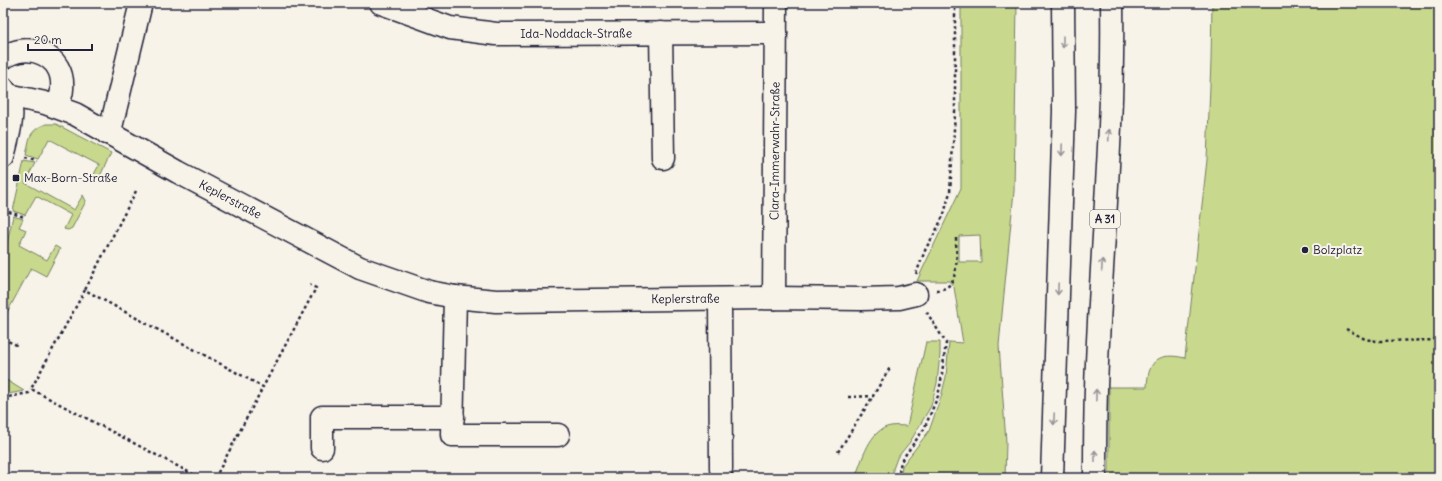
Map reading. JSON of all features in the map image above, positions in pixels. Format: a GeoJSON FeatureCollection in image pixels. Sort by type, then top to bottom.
{"type":"FeatureCollection","features":[{"type":"Feature","properties":{"kind":"main road"},"geometry":{"type":"LineString","coordinates":[[107,133],[112,123],[141,3]]}},
{"type":"Feature","properties":{"kind":"main road","name":"Ida-Noddack-Straße"},"geometry":{"type":"LineString","coordinates":[[381,3],[450,28],[496,34],[776,33]]}},
{"type":"Feature","properties":{"kind":"main road","name":"Clara-Immerwahr-Straße"},"geometry":{"type":"LineString","coordinates":[[774,298],[776,3]]}},
{"type":"Feature","properties":{"kind":"main road"},"geometry":{"type":"LineString","coordinates":[[1052,478],[1064,111],[1063,3]]}},
{"type":"Feature","properties":{"kind":"main road","name":"A 31"},"geometry":{"type":"LineString","coordinates":[[1095,478],[1096,365],[1110,124],[1113,41],[1112,3]]}},
{"type":"Feature","properties":{"kind":"main road"},"geometry":{"type":"LineString","coordinates":[[661,33],[663,158]]}},
{"type":"Feature","properties":{"kind":"main road"},"geometry":{"type":"LineString","coordinates":[[3,58],[10,53],[19,50],[28,50],[38,51],[54,62],[62,79],[62,89],[56,106]]}},
{"type":"Feature","properties":{"kind":"main road"},"geometry":{"type":"LineString","coordinates":[[3,157],[12,114],[11,104],[6,91]]}},
{"type":"Feature","properties":{"kind":"main road","name":"Keplerstraße"},"geometry":{"type":"LineString","coordinates":[[6,91],[56,106],[75,114],[107,133],[360,268],[429,292],[455,297],[496,301],[900,298],[916,294]]}},
{"type":"Feature","properties":{"kind":"main road"},"geometry":{"type":"LineString","coordinates":[[455,297],[452,435],[558,435]]}},
{"type":"Feature","properties":{"kind":"main road"},"geometry":{"type":"LineString","coordinates":[[720,299],[720,470]]}},
{"type":"Feature","properties":{"kind":"main road"},"geometry":{"type":"LineString","coordinates":[[322,448],[322,417],[453,416]]}},
{"type":"Feature","properties":{"kind":"path"},"geometry":{"type":"LineString","coordinates":[[898,478],[901,461],[924,429],[938,396],[946,343],[916,294],[915,279],[916,269],[944,214],[950,192],[955,114],[955,3]]}},
{"type":"Feature","properties":{"kind":"path"},"geometry":{"type":"LineString","coordinates":[[3,398],[29,393],[136,191]]}},
{"type":"Feature","properties":{"kind":"path"},"geometry":{"type":"LineString","coordinates":[[3,210],[24,217]]}},
{"type":"Feature","properties":{"kind":"path"},"geometry":{"type":"LineString","coordinates":[[916,294],[945,288],[952,282],[957,265],[956,238]]}},
{"type":"Feature","properties":{"kind":"path"},"geometry":{"type":"LineString","coordinates":[[215,478],[316,288],[310,285]]}},
{"type":"Feature","properties":{"kind":"path"},"geometry":{"type":"LineString","coordinates":[[84,290],[263,387]]}},
{"type":"Feature","properties":{"kind":"path"},"geometry":{"type":"LineString","coordinates":[[1346,329],[1365,339],[1377,341],[1439,340]]}},
{"type":"Feature","properties":{"kind":"path"},"geometry":{"type":"LineString","coordinates":[[3,339],[19,346]]}},
{"type":"Feature","properties":{"kind":"path"},"geometry":{"type":"LineString","coordinates":[[838,452],[891,366]]}},
{"type":"Feature","properties":{"kind":"path"},"geometry":{"type":"LineString","coordinates":[[31,389],[200,478]]}},
{"type":"Feature","properties":{"kind":"path"},"geometry":{"type":"LineString","coordinates":[[848,396],[873,396]]}},
{"type":"Feature","properties":{"kind":"green space"},"geometry":{"type":"Polygon","coordinates":[[[961,3],[1017,3],[1014,191],[999,345],[1006,442],[1005,478],[900,478],[902,466],[929,431],[941,397],[946,377],[949,342],[963,343],[954,287],[949,281],[917,281],[961,188],[961,3]],[[980,235],[959,236],[959,262],[981,262],[980,235]]]}},
{"type":"Feature","properties":{"kind":"green space"},"geometry":{"type":"Polygon","coordinates":[[[1212,3],[1439,3],[1439,478],[1109,478],[1109,387],[1147,387],[1150,370],[1157,360],[1168,356],[1185,358],[1207,160],[1212,3]]]}},
{"type":"Feature","properties":{"kind":"green space"},"geometry":{"type":"Polygon","coordinates":[[[46,124],[56,124],[111,153],[99,178],[92,178],[99,165],[49,139],[38,159],[26,155],[29,140],[33,132],[46,124]]]}},
{"type":"Feature","properties":{"kind":"green space"},"geometry":{"type":"Polygon","coordinates":[[[24,161],[35,163],[25,183],[74,210],[83,195],[86,201],[72,228],[68,230],[64,229],[71,215],[36,196],[25,215],[13,211],[24,161]]]}},
{"type":"Feature","properties":{"kind":"green space"},"geometry":{"type":"Polygon","coordinates":[[[13,216],[23,219],[19,227],[26,230],[19,245],[47,260],[55,246],[60,249],[46,276],[31,268],[3,320],[3,261],[13,216]]]}},
{"type":"Feature","properties":{"kind":"green space"},"geometry":{"type":"Polygon","coordinates":[[[926,342],[940,342],[937,383],[931,406],[910,442],[897,458],[893,469],[893,478],[855,478],[867,447],[877,433],[883,428],[891,426],[907,426],[926,342]]]}},
{"type":"Feature","properties":{"kind":"green space"},"geometry":{"type":"Polygon","coordinates":[[[3,378],[24,391],[3,395],[3,378]]]}},
{"type":"Feature","properties":{"kind":"place","name":"Max-Born-Straße"},"geometry":{"type":"Point","coordinates":[16,178]}},
{"type":"Feature","properties":{"kind":"place","name":"Bolzplatz"},"geometry":{"type":"Point","coordinates":[1305,250]}}]}
